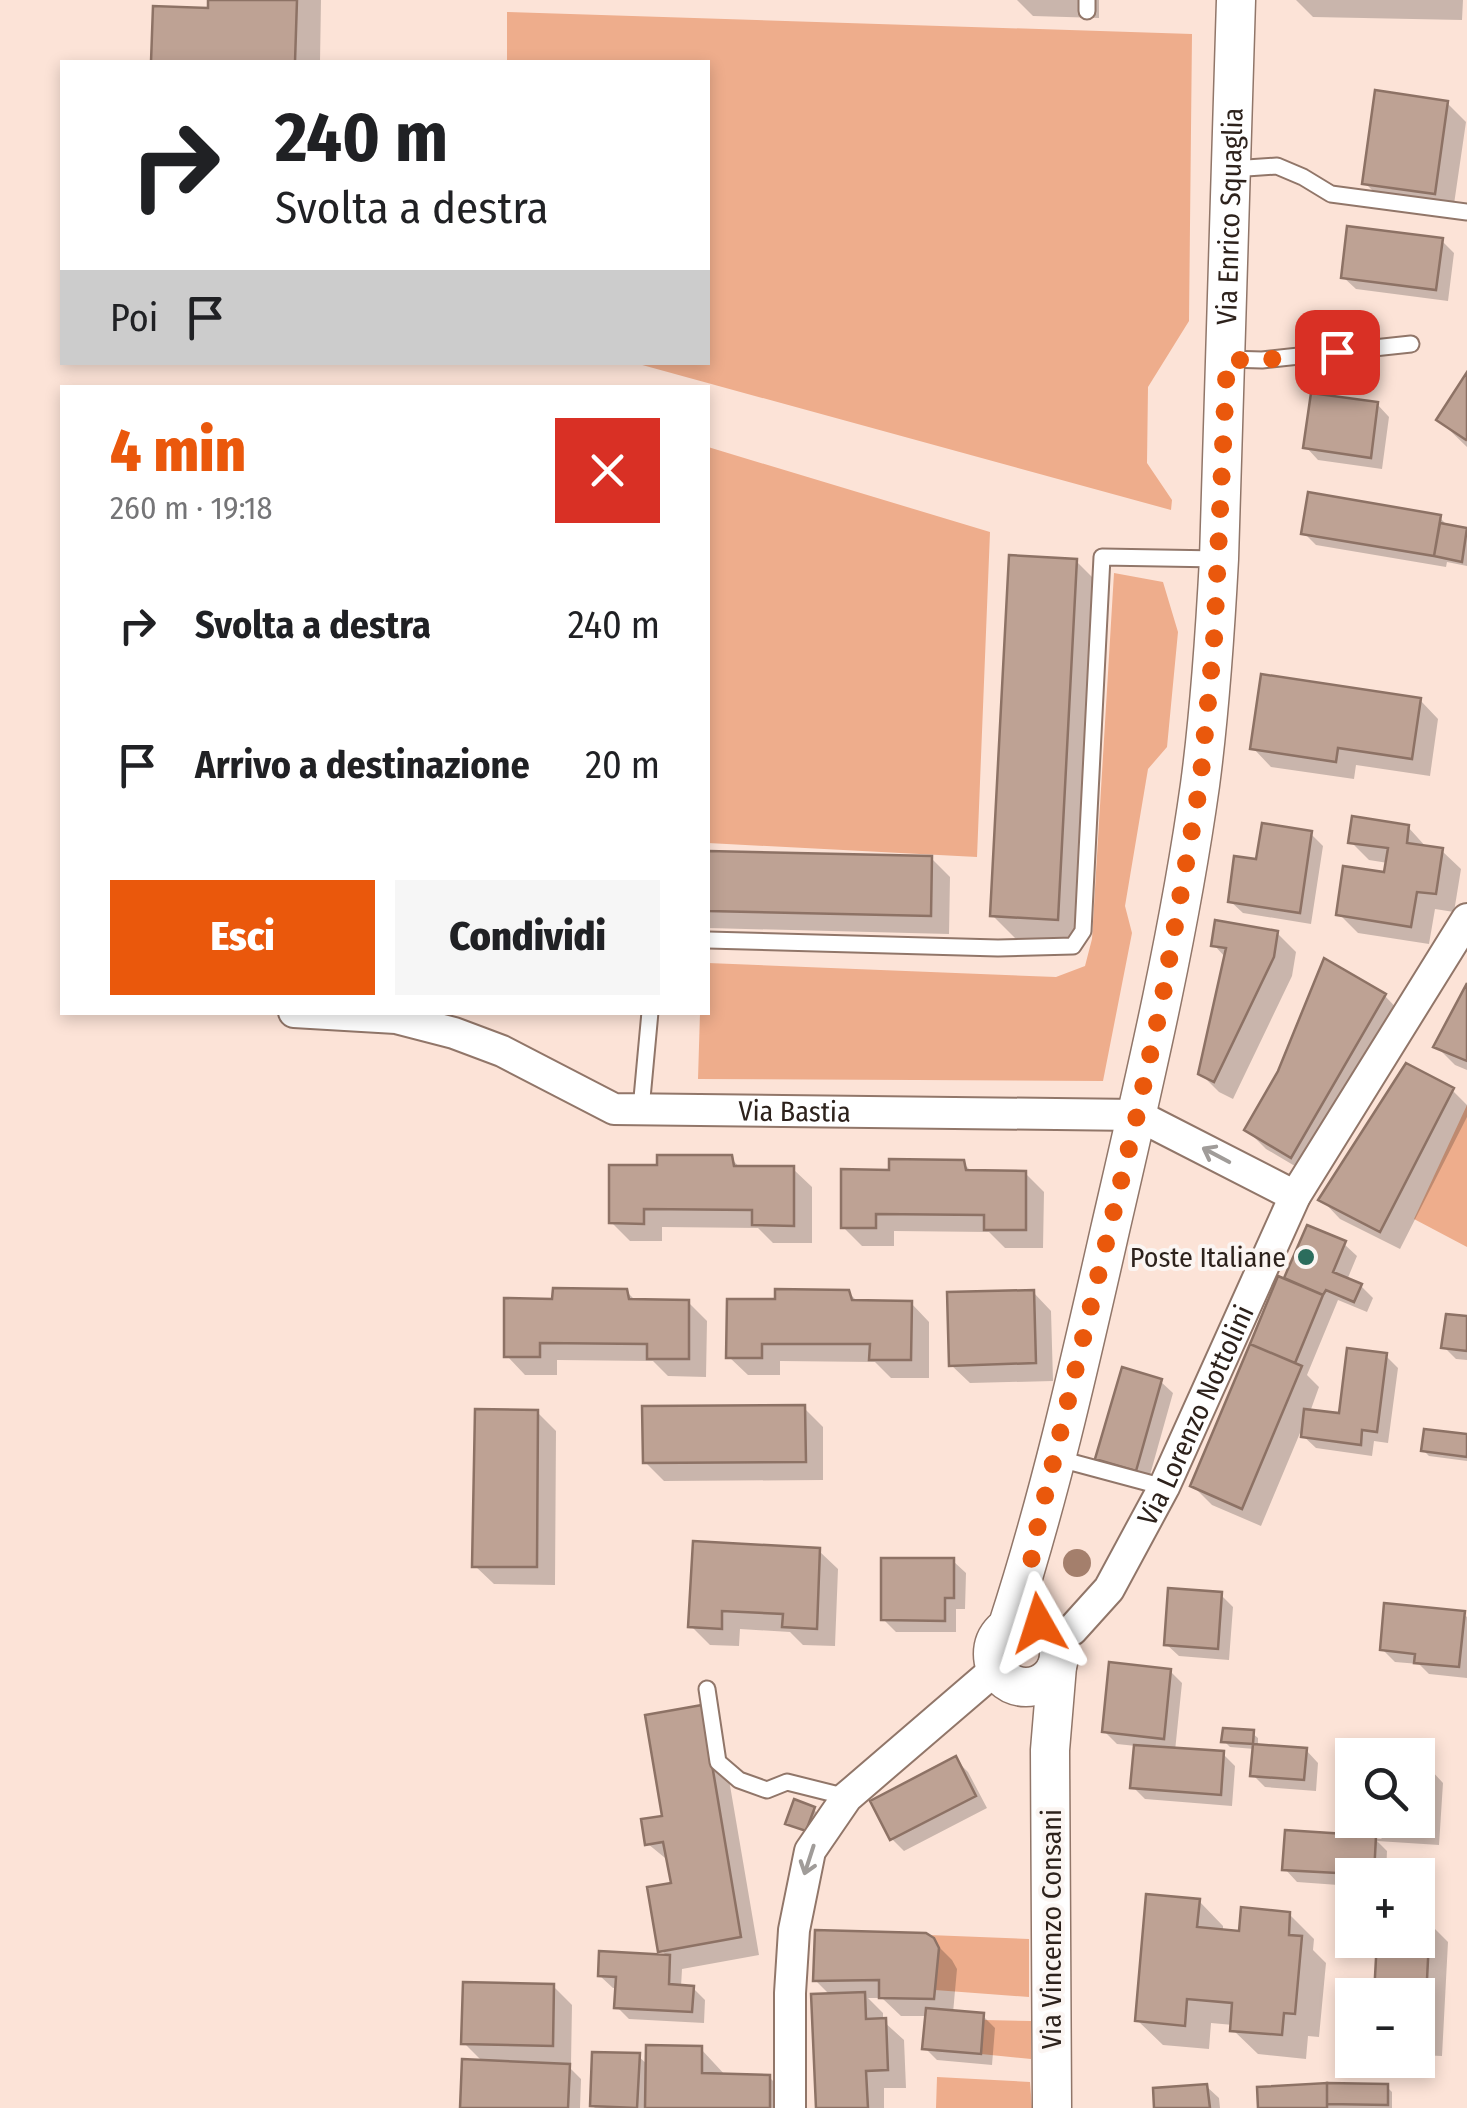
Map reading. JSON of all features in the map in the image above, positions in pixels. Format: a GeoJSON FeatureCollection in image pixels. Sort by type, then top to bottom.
{"type":"FeatureCollection","features":[{"type":"Feature","properties":{"kind":"street","name":"Via Enrico Squaglia"},"geometry":{"type":"LineString","coordinates":[[1040,1638],[1031,1554],[1137,1115],[1162,1000],[1200,784],[1218,559],[1236,0]]}},
{"type":"Feature","properties":{"kind":"street","name":"Via Lorenzo Nottolini"},"geometry":{"type":"LineString","coordinates":[[1040,1638],[1072,1630],[1108,1590],[1164,1487],[1295,1196],[1467,919]]}},
{"type":"Feature","properties":{"kind":"street","name":"Via Bastia"},"geometry":{"type":"LineString","coordinates":[[345,1015],[396,1018],[454,1032],[502,1050],[614,1109],[1137,1115],[1295,1196]]}},
{"type":"Feature","properties":{"kind":"street"},"geometry":{"type":"LineString","coordinates":[[790,2108],[794,1930],[810,1851],[848,1798],[946,1715],[1006,1678],[1035,1686],[1044,1682],[1040,1638],[1001,1631],[993,1650],[1006,1678]]}},
{"type":"Feature","properties":{"kind":"street","name":"Via Vincenzo Consani"},"geometry":{"type":"LineString","coordinates":[[1040,1638],[1050,1750],[1052,2108]]}},
{"type":"Feature","properties":{"kind":"street","name":"Via Vincenzo Consani"},"geometry":{"type":"LineString","coordinates":[[1006,1678],[1036,1715],[1050,1750]]}},
{"type":"Feature","properties":{"kind":"lane"},"geometry":{"type":"LineString","coordinates":[[1232,169],[1277,166],[1331,194],[1467,212]]}},
{"type":"Feature","properties":{"kind":"lane"},"geometry":{"type":"LineString","coordinates":[[1227,360],[1262,360],[1412,344]]}},
{"type":"Feature","properties":{"kind":"lane"},"geometry":{"type":"LineString","coordinates":[[710,940],[998,948],[1072,946],[1082,930],[1102,557],[1218,559]]}},
{"type":"Feature","properties":{"kind":"lane"},"geometry":{"type":"LineString","coordinates":[[641,1109],[650,1015]]}},
{"type":"Feature","properties":{"kind":"lane"},"geometry":{"type":"LineString","coordinates":[[1056,1458],[1164,1487]]}},
{"type":"Feature","properties":{"kind":"lane"},"geometry":{"type":"LineString","coordinates":[[707,1690],[718,1762],[739,1780],[768,1790],[787,1782],[848,1798]]}},
{"type":"Feature","properties":{"kind":"shaded area"},"geometry":{"type":"Polygon","coordinates":[[[507,12],[1192,34],[1189,321],[1148,387],[1147,463],[1172,500],[1171,510],[642,365],[710,365],[710,60],[507,60],[507,12]]]}},
{"type":"Feature","properties":{"kind":"shaded area"},"geometry":{"type":"Polygon","coordinates":[[[710,448],[990,532],[977,857],[710,843],[710,448]]]}},
{"type":"Feature","properties":{"kind":"shaded area"},"geometry":{"type":"Polygon","coordinates":[[[1114,573],[1163,582],[1178,632],[1167,747],[1148,769],[1125,906],[1132,933],[1103,1081],[698,1079],[700,1015],[710,1015],[710,963],[1056,977],[1085,966],[1092,939],[1114,573]]]}},
{"type":"Feature","properties":{"kind":"shaded area"},"geometry":{"type":"Polygon","coordinates":[[[1467,1105],[1467,1247],[1414,1219],[1467,1105]]]}},
{"type":"Feature","properties":{"kind":"shaded area"},"geometry":{"type":"Polygon","coordinates":[[[929,1935],[1029,1939],[1029,1997],[935,1990],[939,1948],[929,1935]]]}},
{"type":"Feature","properties":{"kind":"shaded area"},"geometry":{"type":"Polygon","coordinates":[[[984,2020],[1031,2021],[1031,2059],[981,2054],[984,2020]]]}},
{"type":"Feature","properties":{"kind":"shaded area"},"geometry":{"type":"Polygon","coordinates":[[[937,2077],[1030,2082],[1032,2108],[936,2108],[937,2077]]]}},
{"type":"Feature","properties":{"kind":"building"},"geometry":{"type":"Polygon","coordinates":[[[208,0],[297,0],[295,60],[151,60],[153,6],[208,8],[208,0]]]}},
{"type":"Feature","properties":{"kind":"building"},"geometry":{"type":"Polygon","coordinates":[[[1375,90],[1448,101],[1435,194],[1362,184],[1375,90]]]}},
{"type":"Feature","properties":{"kind":"building"},"geometry":{"type":"Polygon","coordinates":[[[1347,226],[1443,238],[1436,290],[1341,278],[1347,226]]]}},
{"type":"Feature","properties":{"kind":"building"},"geometry":{"type":"Polygon","coordinates":[[[1467,372],[1467,439],[1466,440],[1436,420],[1467,372]]]}},
{"type":"Feature","properties":{"kind":"building"},"geometry":{"type":"Polygon","coordinates":[[[1311,393],[1378,402],[1371,458],[1303,448],[1311,393]]]}},
{"type":"Feature","properties":{"kind":"building"},"geometry":{"type":"Polygon","coordinates":[[[1308,492],[1441,515],[1434,556],[1301,534],[1308,492]]]}},
{"type":"Feature","properties":{"kind":"building"},"geometry":{"type":"Polygon","coordinates":[[[1440,523],[1467,528],[1462,562],[1434,556],[1440,523]]]}},
{"type":"Feature","properties":{"kind":"building"},"geometry":{"type":"Polygon","coordinates":[[[1009,555],[1077,559],[1058,920],[990,916],[1009,555]]]}},
{"type":"Feature","properties":{"kind":"building"},"geometry":{"type":"Polygon","coordinates":[[[1261,674],[1421,698],[1412,759],[1338,748],[1336,762],[1250,749],[1261,674]]]}},
{"type":"Feature","properties":{"kind":"building"},"geometry":{"type":"Polygon","coordinates":[[[1352,816],[1409,825],[1407,843],[1443,848],[1436,894],[1417,892],[1411,927],[1336,915],[1343,866],[1384,872],[1388,848],[1348,843],[1352,816]]]}},
{"type":"Feature","properties":{"kind":"building"},"geometry":{"type":"Polygon","coordinates":[[[1262,823],[1312,831],[1300,913],[1228,902],[1234,856],[1256,859],[1262,823]]]}},
{"type":"Feature","properties":{"kind":"building"},"geometry":{"type":"Polygon","coordinates":[[[710,851],[932,856],[931,916],[710,911],[710,851]]]}},
{"type":"Feature","properties":{"kind":"building"},"geometry":{"type":"Polygon","coordinates":[[[1215,920],[1278,931],[1274,957],[1214,1082],[1198,1074],[1226,948],[1211,946],[1215,920]]]}},
{"type":"Feature","properties":{"kind":"building"},"geometry":{"type":"Polygon","coordinates":[[[1324,958],[1386,994],[1291,1158],[1244,1130],[1278,1071],[1324,958]]]}},
{"type":"Feature","properties":{"kind":"building"},"geometry":{"type":"Polygon","coordinates":[[[1467,983],[1467,1061],[1433,1047],[1467,983]]]}},
{"type":"Feature","properties":{"kind":"building"},"geometry":{"type":"Polygon","coordinates":[[[1406,1063],[1454,1088],[1380,1232],[1318,1200],[1406,1063]]]}},
{"type":"Feature","properties":{"kind":"building"},"geometry":{"type":"Polygon","coordinates":[[[657,1155],[732,1155],[734,1166],[794,1166],[794,1226],[752,1225],[752,1210],[644,1209],[644,1224],[609,1223],[609,1165],[657,1165],[657,1155]]]}},
{"type":"Feature","properties":{"kind":"building"},"geometry":{"type":"Polygon","coordinates":[[[889,1159],[964,1160],[966,1170],[1026,1171],[1026,1230],[984,1230],[984,1215],[876,1214],[876,1228],[841,1228],[841,1169],[889,1170],[889,1159]]]}},
{"type":"Feature","properties":{"kind":"building"},"geometry":{"type":"Polygon","coordinates":[[[1307,1225],[1346,1241],[1333,1272],[1362,1284],[1354,1302],[1326,1290],[1323,1295],[1284,1278],[1307,1225]]]}},
{"type":"Feature","properties":{"kind":"building"},"geometry":{"type":"Polygon","coordinates":[[[1278,1276],[1323,1295],[1295,1363],[1250,1344],[1278,1276]]]}},
{"type":"Feature","properties":{"kind":"building"},"geometry":{"type":"Polygon","coordinates":[[[553,1288],[627,1289],[629,1299],[689,1300],[689,1359],[647,1359],[647,1344],[540,1343],[540,1357],[504,1357],[504,1298],[552,1299],[553,1288]]]}},
{"type":"Feature","properties":{"kind":"building"},"geometry":{"type":"Polygon","coordinates":[[[775,1289],[849,1290],[852,1300],[912,1301],[911,1360],[869,1360],[870,1344],[762,1344],[762,1358],[726,1358],[727,1299],[775,1299],[775,1289]]]}},
{"type":"Feature","properties":{"kind":"building"},"geometry":{"type":"Polygon","coordinates":[[[1034,1290],[1036,1363],[949,1366],[947,1292],[1034,1290]]]}},
{"type":"Feature","properties":{"kind":"building"},"geometry":{"type":"Polygon","coordinates":[[[1446,1314],[1467,1316],[1467,1351],[1441,1348],[1446,1314]]]}},
{"type":"Feature","properties":{"kind":"building"},"geometry":{"type":"Polygon","coordinates":[[[1250,1344],[1302,1366],[1242,1509],[1190,1486],[1250,1344]]]}},
{"type":"Feature","properties":{"kind":"building"},"geometry":{"type":"Polygon","coordinates":[[[1347,1348],[1387,1353],[1377,1432],[1362,1430],[1361,1445],[1301,1437],[1304,1409],[1339,1413],[1347,1348]]]}},
{"type":"Feature","properties":{"kind":"building"},"geometry":{"type":"Polygon","coordinates":[[[1122,1367],[1162,1379],[1136,1471],[1095,1459],[1122,1367]]]}},
{"type":"Feature","properties":{"kind":"building"},"geometry":{"type":"Polygon","coordinates":[[[805,1405],[806,1462],[643,1463],[642,1406],[805,1405]]]}},
{"type":"Feature","properties":{"kind":"building"},"geometry":{"type":"Polygon","coordinates":[[[475,1409],[538,1410],[537,1567],[472,1567],[475,1409]]]}},
{"type":"Feature","properties":{"kind":"building"},"geometry":{"type":"Polygon","coordinates":[[[1424,1429],[1467,1434],[1467,1457],[1421,1451],[1424,1429]]]}},
{"type":"Feature","properties":{"kind":"building"},"geometry":{"type":"Polygon","coordinates":[[[693,1541],[820,1548],[817,1629],[782,1627],[783,1614],[722,1611],[722,1629],[688,1627],[693,1541]]]}},
{"type":"Feature","properties":{"kind":"building"},"geometry":{"type":"Polygon","coordinates":[[[881,1558],[954,1558],[954,1598],[945,1598],[945,1621],[881,1620],[881,1558]]]}},
{"type":"Feature","properties":{"kind":"building"},"geometry":{"type":"Polygon","coordinates":[[[1168,1588],[1222,1592],[1218,1649],[1164,1645],[1168,1588]]]}},
{"type":"Feature","properties":{"kind":"building"},"geometry":{"type":"Polygon","coordinates":[[[1384,1603],[1465,1611],[1459,1667],[1414,1663],[1415,1654],[1380,1650],[1384,1603]]]}},
{"type":"Feature","properties":{"kind":"building"},"geometry":{"type":"Polygon","coordinates":[[[1109,1662],[1171,1669],[1164,1739],[1102,1732],[1109,1662]]]}},
{"type":"Feature","properties":{"kind":"building"},"geometry":{"type":"Polygon","coordinates":[[[702,1705],[741,1937],[658,1952],[647,1887],[671,1883],[663,1842],[645,1845],[641,1819],[662,1816],[645,1715],[702,1705]]]}},
{"type":"Feature","properties":{"kind":"building"},"geometry":{"type":"Polygon","coordinates":[[[1223,1728],[1254,1730],[1253,1744],[1221,1742],[1223,1728]]]}},
{"type":"Feature","properties":{"kind":"building"},"geometry":{"type":"Polygon","coordinates":[[[1253,1744],[1307,1748],[1304,1780],[1250,1776],[1253,1744]]]}},
{"type":"Feature","properties":{"kind":"building"},"geometry":{"type":"Polygon","coordinates":[[[1134,1745],[1224,1751],[1221,1795],[1130,1788],[1134,1745]]]}},
{"type":"Feature","properties":{"kind":"building"},"geometry":{"type":"Polygon","coordinates":[[[956,1756],[976,1796],[890,1840],[870,1801],[956,1756]]]}},
{"type":"Feature","properties":{"kind":"building"},"geometry":{"type":"Polygon","coordinates":[[[794,1799],[815,1807],[806,1831],[785,1824],[794,1799]]]}},
{"type":"Feature","properties":{"kind":"building"},"geometry":{"type":"Polygon","coordinates":[[[1285,1830],[1335,1833],[1335,1838],[1376,1838],[1375,1858],[1335,1858],[1335,1873],[1282,1870],[1285,1830]]]}},
{"type":"Feature","properties":{"kind":"building"},"geometry":{"type":"Polygon","coordinates":[[[1146,1894],[1200,1899],[1197,1927],[1239,1931],[1241,1907],[1290,1912],[1289,1935],[1302,1936],[1295,2014],[1284,2013],[1282,2035],[1230,2031],[1232,2003],[1187,1999],[1185,2026],[1135,2021],[1146,1894]]]}},
{"type":"Feature","properties":{"kind":"building"},"geometry":{"type":"Polygon","coordinates":[[[815,1930],[926,1933],[939,1948],[934,1999],[879,1998],[879,1980],[813,1981],[815,1930]]]}},
{"type":"Feature","properties":{"kind":"building"},"geometry":{"type":"Polygon","coordinates":[[[599,1951],[670,1955],[669,1984],[694,1986],[692,2012],[614,2008],[616,1977],[598,1976],[599,1951]]]}},
{"type":"Feature","properties":{"kind":"building"},"geometry":{"type":"Polygon","coordinates":[[[1376,1958],[1428,1958],[1427,1978],[1375,1978],[1376,1958]]]}},
{"type":"Feature","properties":{"kind":"building"},"geometry":{"type":"Polygon","coordinates":[[[463,1982],[554,1984],[553,2046],[461,2044],[463,1982]]]}},
{"type":"Feature","properties":{"kind":"building"},"geometry":{"type":"Polygon","coordinates":[[[865,1992],[866,2019],[886,2018],[888,2070],[866,2071],[868,2108],[816,2108],[811,1994],[865,1992]]]}},
{"type":"Feature","properties":{"kind":"building"},"geometry":{"type":"Polygon","coordinates":[[[926,2008],[984,2013],[981,2054],[922,2049],[926,2008]]]}},
{"type":"Feature","properties":{"kind":"building"},"geometry":{"type":"Polygon","coordinates":[[[646,2045],[702,2046],[702,2073],[770,2075],[770,2108],[645,2108],[646,2045]]]}},
{"type":"Feature","properties":{"kind":"building"},"geometry":{"type":"Polygon","coordinates":[[[592,2052],[640,2053],[637,2108],[590,2106],[592,2052]]]}},
{"type":"Feature","properties":{"kind":"building"},"geometry":{"type":"Polygon","coordinates":[[[462,2059],[570,2064],[568,2108],[460,2108],[462,2059]]]}},
{"type":"Feature","properties":{"kind":"building"},"geometry":{"type":"Polygon","coordinates":[[[1327,2083],[1388,2084],[1388,2105],[1327,2104],[1327,2083]]]}},
{"type":"Feature","properties":{"kind":"building"},"geometry":{"type":"Polygon","coordinates":[[[1327,2083],[1327,2108],[1258,2108],[1257,2087],[1327,2083]]]}},
{"type":"Feature","properties":{"kind":"building"},"geometry":{"type":"Polygon","coordinates":[[[1207,2084],[1210,2108],[1154,2108],[1153,2088],[1207,2084]]]}},
{"type":"Feature","properties":{"kind":"place","name":"Poste Italiane"},"geometry":{"type":"Point","coordinates":[1306,1257]}},
{"type":"Feature","properties":{"kind":"route"},"geometry":{"type":"LineString","coordinates":[[1039,1623],[1031,1554],[1137,1115],[1162,1000],[1200,784],[1214,641],[1227,360],[1337,352]]}}]}
